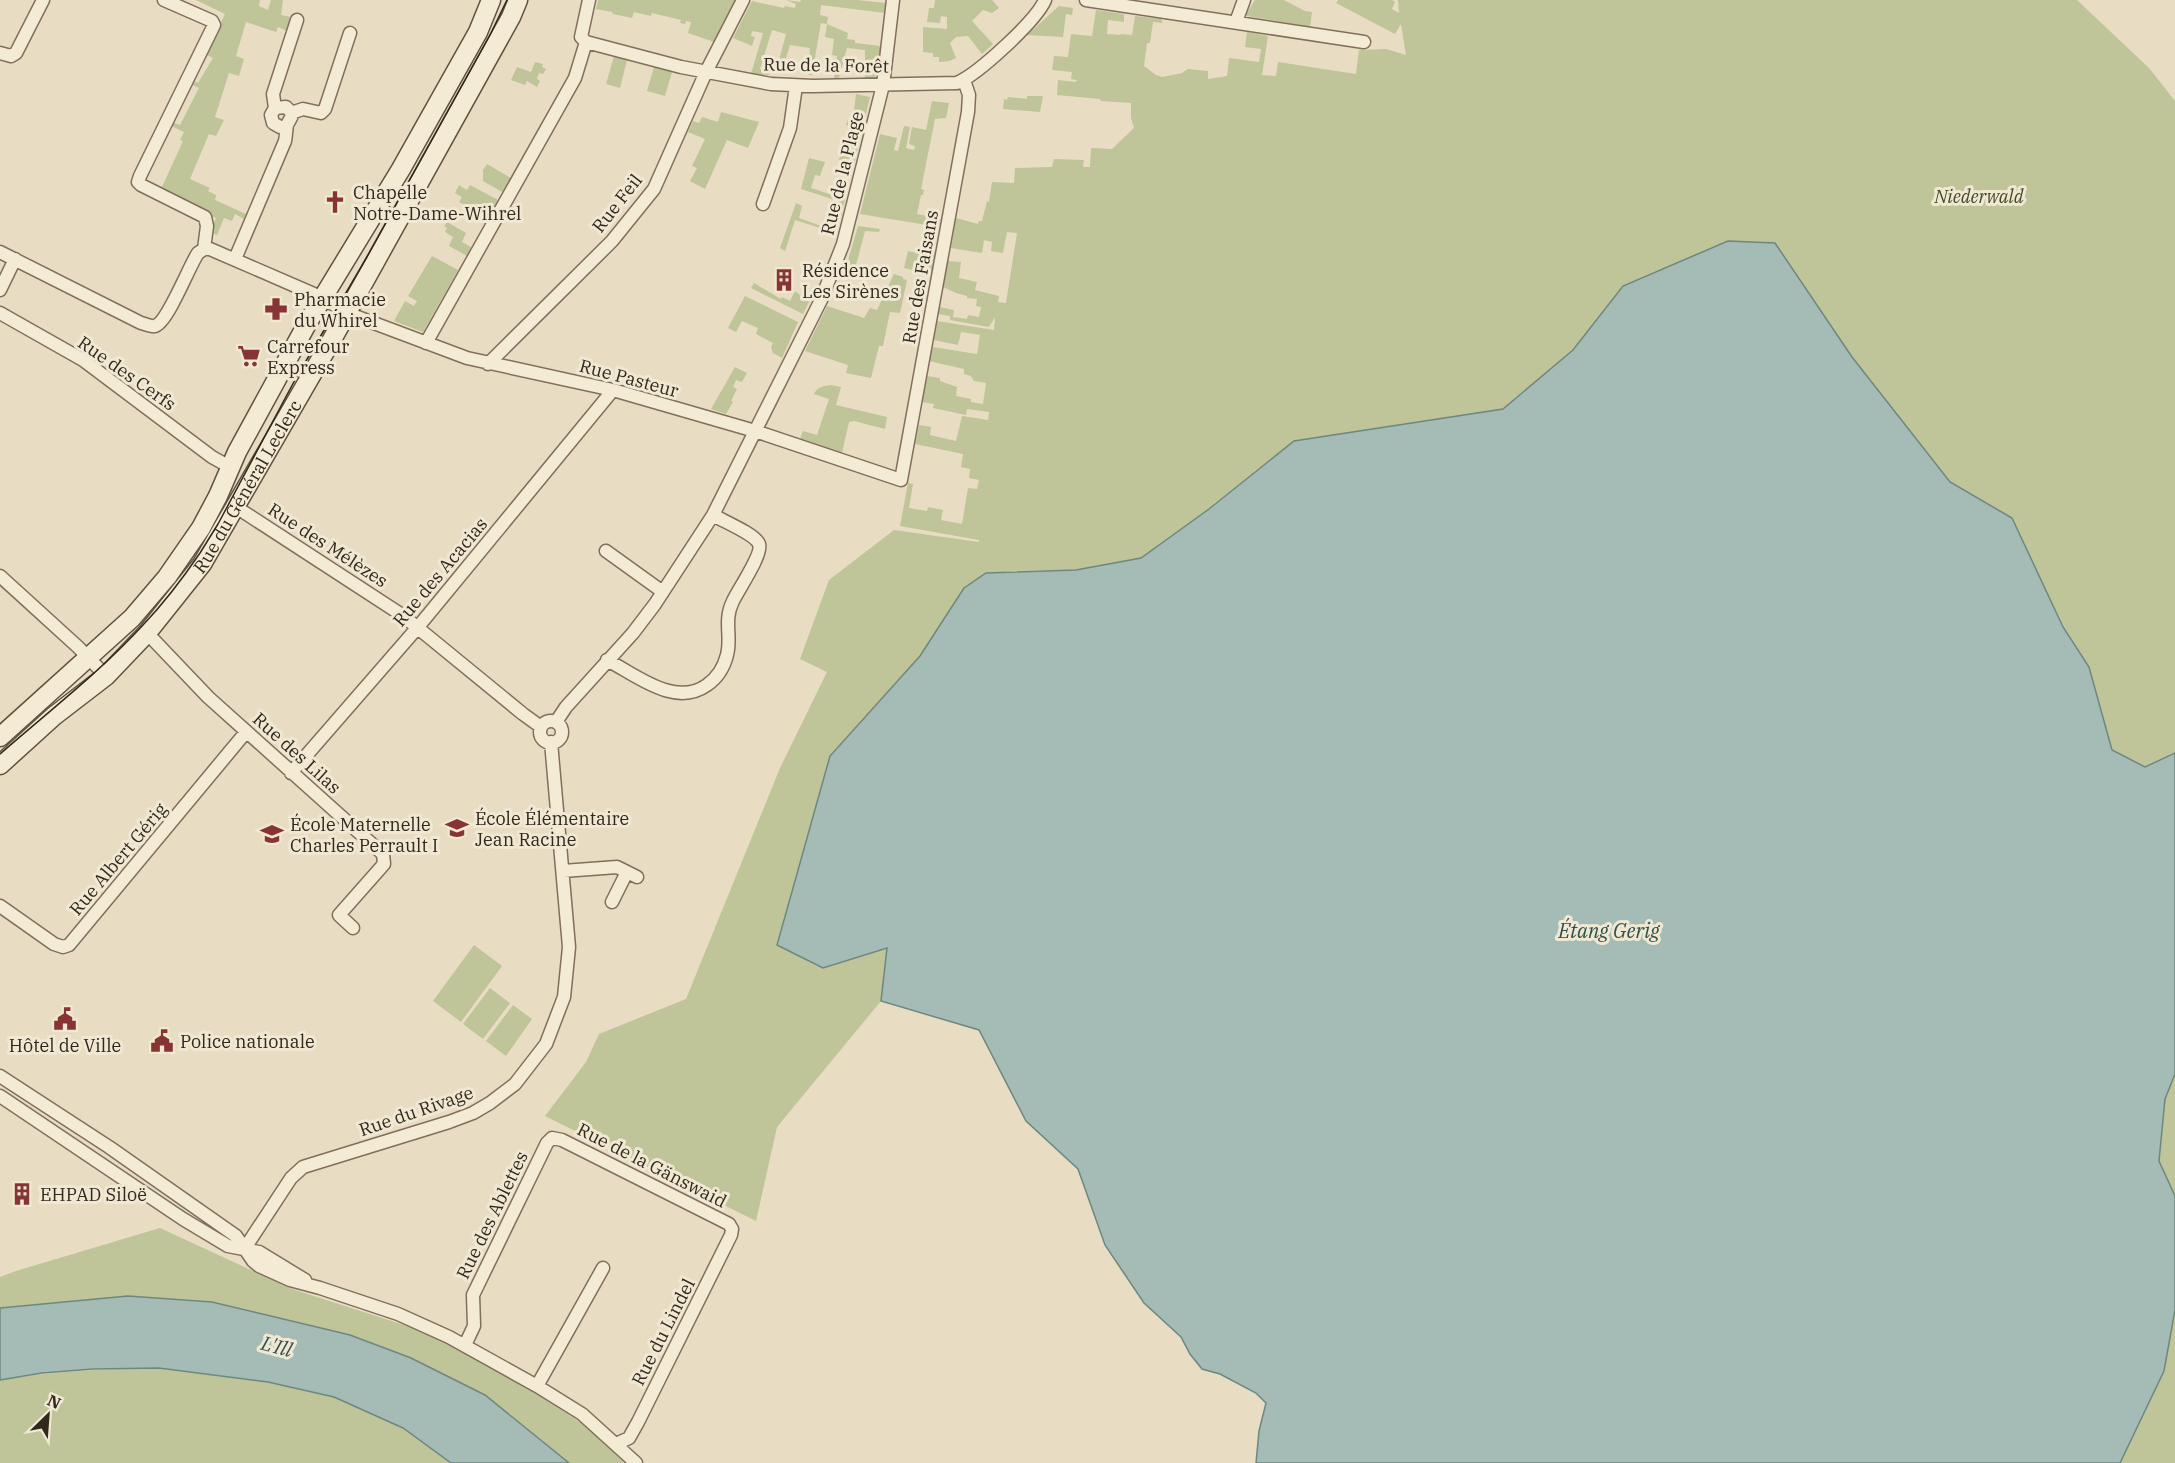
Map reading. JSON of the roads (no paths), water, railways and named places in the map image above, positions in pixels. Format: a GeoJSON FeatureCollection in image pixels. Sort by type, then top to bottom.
{"type":"FeatureCollection","features":[{"type":"Feature","properties":{"kind":"main road","name":"Rue du Général Leclerc"},"geometry":{"type":"LineString","coordinates":[[0,737],[132,618],[167,577],[203,524],[230,466],[303,332],[406,160],[478,32],[492,0]]}},
{"type":"Feature","properties":{"kind":"main road","name":"Rue du Général Leclerc"},"geometry":{"type":"LineString","coordinates":[[0,765],[54,716],[106,676],[147,633],[202,564],[347,314],[511,17],[518,0]]}},
{"type":"Feature","properties":{"kind":"street"},"geometry":{"type":"LineString","coordinates":[[0,53],[11,56],[16,53],[43,0]]}},
{"type":"Feature","properties":{"kind":"street"},"geometry":{"type":"LineString","coordinates":[[0,252],[141,323],[155,326],[167,314],[193,261],[204,249],[207,226],[205,217],[138,182],[214,25],[212,21],[164,0]]}},
{"type":"Feature","properties":{"kind":"street"},"geometry":{"type":"LineString","coordinates":[[426,343],[575,78],[586,42],[580,37],[589,0]]}},
{"type":"Feature","properties":{"kind":"street","name":"Rue Feil"},"geometry":{"type":"LineString","coordinates":[[488,364],[612,241],[654,189],[706,72],[743,0]]}},
{"type":"Feature","properties":{"kind":"street","name":"Rue de la Plage"},"geometry":{"type":"LineString","coordinates":[[755,431],[834,270],[846,233],[883,85],[893,0]]}},
{"type":"Feature","properties":{"kind":"street"},"geometry":{"type":"LineString","coordinates":[[964,80],[1028,24],[1045,0]]}},
{"type":"Feature","properties":{"kind":"street"},"geometry":{"type":"LineString","coordinates":[[1086,0],[1364,42]]}},
{"type":"Feature","properties":{"kind":"street"},"geometry":{"type":"LineString","coordinates":[[1236,22],[1244,0]]}},
{"type":"Feature","properties":{"kind":"street"},"geometry":{"type":"LineString","coordinates":[[297,20],[273,94],[275,108],[271,115],[273,123],[280,127],[303,110],[321,113],[325,109],[350,33]]}},
{"type":"Feature","properties":{"kind":"street","name":"Rue de la Forêt"},"geometry":{"type":"LineString","coordinates":[[586,42],[706,72],[763,83],[796,86],[883,85],[944,84],[964,80]]}},
{"type":"Feature","properties":{"kind":"street","name":"Rue des Faisans"},"geometry":{"type":"LineString","coordinates":[[901,480],[968,112],[969,94],[964,80]]}},
{"type":"Feature","properties":{"kind":"street"},"geometry":{"type":"LineString","coordinates":[[763,204],[790,128],[796,86]]}},
{"type":"Feature","properties":{"kind":"street"},"geometry":{"type":"LineString","coordinates":[[235,259],[285,141],[289,119],[286,107],[275,108]]}},
{"type":"Feature","properties":{"kind":"street","name":"Rue Pasteur"},"geometry":{"type":"LineString","coordinates":[[204,249],[210,249],[235,259],[323,298],[347,314],[488,364],[613,390],[755,431],[901,480]]}},
{"type":"Feature","properties":{"kind":"street"},"geometry":{"type":"LineString","coordinates":[[0,290],[15,259]]}},
{"type":"Feature","properties":{"kind":"street","name":"Rue des Cerfs"},"geometry":{"type":"LineString","coordinates":[[0,313],[83,360],[213,457],[230,466]]}},
{"type":"Feature","properties":{"kind":"street","name":"Rue des Acacias"},"geometry":{"type":"LineString","coordinates":[[291,773],[418,627],[613,390]]}},
{"type":"Feature","properties":{"kind":"street"},"geometry":{"type":"LineString","coordinates":[[556,722],[566,707],[633,633],[663,592],[713,515],[755,431]]}},
{"type":"Feature","properties":{"kind":"street","name":"Rue des Mélèzes"},"geometry":{"type":"LineString","coordinates":[[236,507],[402,615],[541,727]]}},
{"type":"Feature","properties":{"kind":"street"},"geometry":{"type":"LineString","coordinates":[[607,660],[673,693],[698,690],[710,683],[722,669],[728,646],[729,610],[760,547],[751,536],[713,515]]}},
{"type":"Feature","properties":{"kind":"street"},"geometry":{"type":"LineString","coordinates":[[606,551],[663,592]]}},
{"type":"Feature","properties":{"kind":"street"},"geometry":{"type":"LineString","coordinates":[[0,576],[106,676]]}},
{"type":"Feature","properties":{"kind":"street","name":"Rue des Lilas"},"geometry":{"type":"LineString","coordinates":[[147,633],[208,697],[383,854],[384,864],[339,915],[353,928]]}},
{"type":"Feature","properties":{"kind":"street"},"geometry":{"type":"LineString","coordinates":[[548,721],[556,722],[560,725],[561,734],[551,742],[542,737],[541,727],[548,721]]}},
{"type":"Feature","properties":{"kind":"street","name":"Rue Albert Gérig"},"geometry":{"type":"LineString","coordinates":[[0,906],[54,944],[66,947],[246,732]]}},
{"type":"Feature","properties":{"kind":"street","name":"Rue du Rivage"},"geometry":{"type":"LineString","coordinates":[[245,1248],[291,1178],[303,1167],[474,1113],[507,1091],[523,1076],[546,1044],[564,997],[569,947],[551,742]]}},
{"type":"Feature","properties":{"kind":"street"},"geometry":{"type":"LineString","coordinates":[[563,871],[617,867],[632,875],[612,902]]}},
{"type":"Feature","properties":{"kind":"street"},"geometry":{"type":"LineString","coordinates":[[0,1076],[109,1147],[229,1230],[259,1266],[290,1280],[412,1320],[465,1345],[582,1414],[636,1463]]}},
{"type":"Feature","properties":{"kind":"street"},"geometry":{"type":"LineString","coordinates":[[0,1096],[228,1246],[245,1248]]}},
{"type":"Feature","properties":{"kind":"street","name":"Rue de la Gänswaid"},"geometry":{"type":"LineString","coordinates":[[552,1138],[562,1140],[726,1222],[732,1228]]}},
{"type":"Feature","properties":{"kind":"street","name":"Rue des Ablettes"},"geometry":{"type":"LineString","coordinates":[[465,1345],[474,1326],[473,1295],[547,1143],[552,1138]]}},
{"type":"Feature","properties":{"kind":"street"},"geometry":{"type":"LineString","coordinates":[[96,1160],[109,1147]]}},
{"type":"Feature","properties":{"kind":"street","name":"Rue du Lindel"},"geometry":{"type":"LineString","coordinates":[[616,1443],[629,1438],[634,1430],[729,1239],[732,1228]]}},
{"type":"Feature","properties":{"kind":"street"},"geometry":{"type":"LineString","coordinates":[[537,1386],[603,1268]]}},
{"type":"Feature","properties":{"kind":"water","name":"Étang Gerig"},"geometry":{"type":"Polygon","coordinates":[[[1728,241],[1775,243],[1852,357],[1950,482],[2012,518],[2063,627],[2089,667],[2112,750],[2145,767],[2175,753],[2175,1074],[2165,1099],[2159,1161],[2175,1196],[2175,1310],[2164,1371],[2120,1463],[1256,1463],[1259,1431],[1266,1403],[1256,1393],[1220,1374],[1202,1369],[1190,1354],[1181,1337],[1144,1303],[1105,1245],[1078,1169],[1026,1121],[979,1030],[881,1001],[887,948],[823,968],[777,945],[830,756],[920,656],[964,588],[986,573],[1076,570],[1141,558],[1209,509],[1294,441],[1503,409],[1573,350],[1623,286],[1728,241]]]}},
{"type":"Feature","properties":{"kind":"water","name":"L'Ill"},"geometry":{"type":"Polygon","coordinates":[[[128,1296],[212,1302],[350,1335],[411,1358],[485,1395],[569,1463],[451,1463],[403,1428],[334,1397],[268,1382],[159,1368],[93,1369],[42,1373],[0,1380],[0,1308],[128,1296]]]}},
{"type":"Feature","properties":{"kind":"tram line"},"geometry":{"type":"LineString","coordinates":[[0,754],[92,675],[151,617],[200,553],[218,524],[296,378],[367,257],[490,35],[507,0]]}},
{"type":"Feature","properties":{"kind":"place","name":"Chapelle Notre-Dame-Wihrel"},"geometry":{"type":"Point","coordinates":[335,202]}},
{"type":"Feature","properties":{"kind":"place","name":"Résidence Les Sirènes"},"geometry":{"type":"Point","coordinates":[784,280]}},
{"type":"Feature","properties":{"kind":"place","name":"Pharmacie du Whirel"},"geometry":{"type":"Point","coordinates":[276,309]}},
{"type":"Feature","properties":{"kind":"place","name":"Carrefour Express"},"geometry":{"type":"Point","coordinates":[249,356]}},
{"type":"Feature","properties":{"kind":"place","name":"École Élémentaire Jean Racine"},"geometry":{"type":"Point","coordinates":[457,828]}},
{"type":"Feature","properties":{"kind":"place","name":"École Maternelle Charles Perrault I"},"geometry":{"type":"Point","coordinates":[272,834]}},
{"type":"Feature","properties":{"kind":"place","name":"Hôtel de Ville"},"geometry":{"type":"Point","coordinates":[65,1019]}},
{"type":"Feature","properties":{"kind":"place","name":"Police nationale"},"geometry":{"type":"Point","coordinates":[162,1041]}},
{"type":"Feature","properties":{"kind":"place","name":"EHPAD Siloë"},"geometry":{"type":"Point","coordinates":[22,1194]}},
{"type":"Feature","properties":{"kind":"park label","name":"Niederwald"},"geometry":{"type":"Point","coordinates":[1979,196]}}]}
